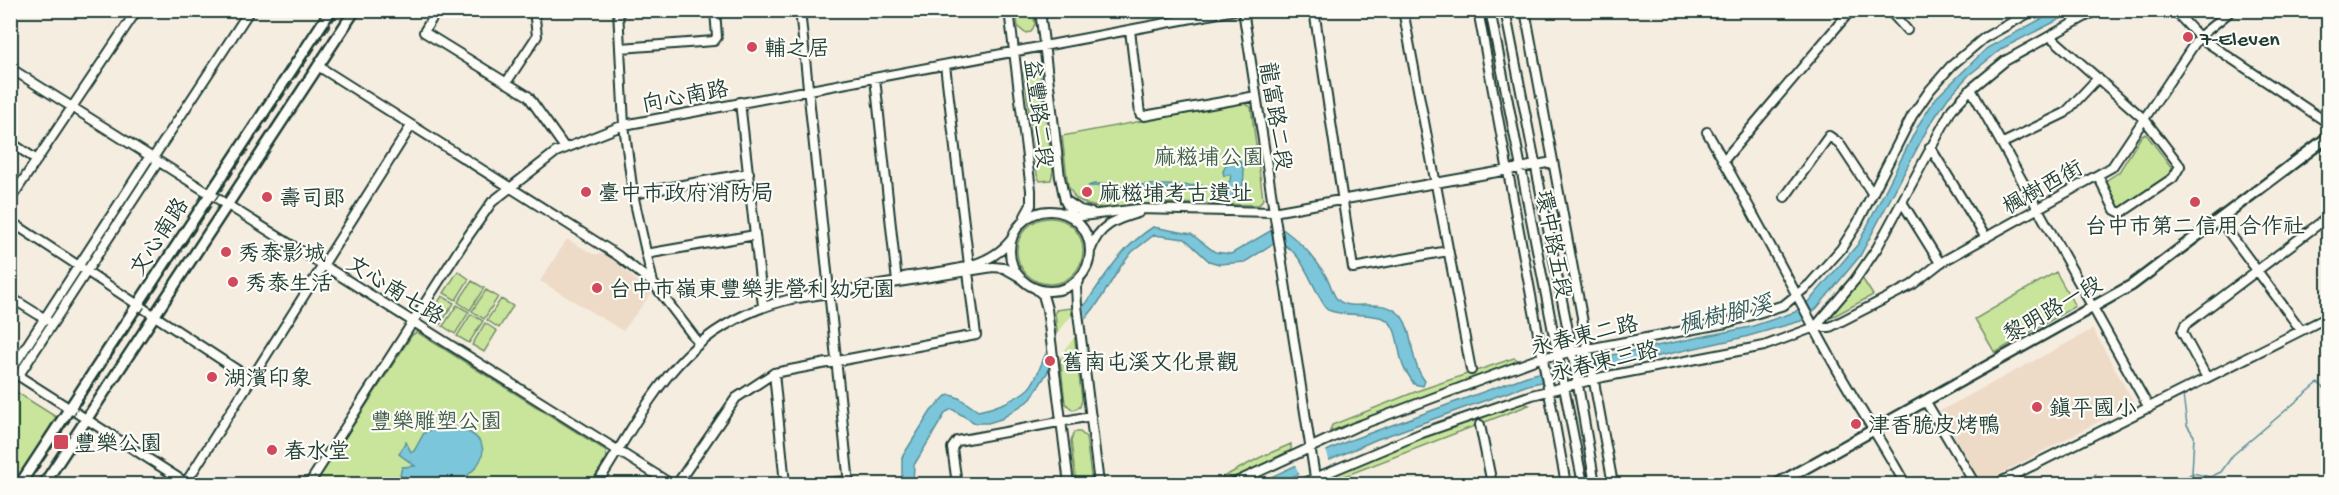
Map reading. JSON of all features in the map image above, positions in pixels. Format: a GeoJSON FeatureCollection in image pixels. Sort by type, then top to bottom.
{"type":"FeatureCollection","features":[{"type":"Feature","properties":{"kind":"main road","name":"文心南路"},"geometry":{"type":"LineString","coordinates":[[20,484],[331,10]]}},
{"type":"Feature","properties":{"kind":"main road","name":"文心南路"},"geometry":{"type":"LineString","coordinates":[[44,484],[355,10]]}},
{"type":"Feature","properties":{"kind":"main road","name":"黎明路一段"},"geometry":{"type":"LineString","coordinates":[[1777,484],[2132,285],[2328,137]]}},
{"type":"Feature","properties":{"kind":"street"},"geometry":{"type":"LineString","coordinates":[[10,200],[137,10]]}},
{"type":"Feature","properties":{"kind":"street"},"geometry":{"type":"LineString","coordinates":[[250,10],[48,320],[11,370],[187,484],[411,126]]}},
{"type":"Feature","properties":{"kind":"street"},"geometry":{"type":"LineString","coordinates":[[437,10],[424,32],[528,96],[565,147]]}},
{"type":"Feature","properties":{"kind":"street"},"geometry":{"type":"LineString","coordinates":[[506,83],[537,36],[534,10]]}},
{"type":"Feature","properties":{"kind":"street"},"geometry":{"type":"LineString","coordinates":[[618,10],[624,125],[633,194],[653,284]]}},
{"type":"Feature","properties":{"kind":"street"},"geometry":{"type":"LineString","coordinates":[[621,48],[714,41],[717,37],[715,10]]}},
{"type":"Feature","properties":{"kind":"street"},"geometry":{"type":"LineString","coordinates":[[800,10],[849,483],[803,484]]}},
{"type":"Feature","properties":{"kind":"street","name":"益豐路二段"},"geometry":{"type":"LineString","coordinates":[[969,268],[998,253],[1012,238],[1030,205],[1031,190],[1010,10]]}},
{"type":"Feature","properties":{"kind":"street","name":"益豐路二段"},"geometry":{"type":"LineString","coordinates":[[1040,10],[1064,200],[1087,233],[1090,251]]}},
{"type":"Feature","properties":{"kind":"street","name":"向心南路"},"geometry":{"type":"LineString","coordinates":[[309,484],[492,202],[565,147],[624,125],[1235,10]]}},
{"type":"Feature","properties":{"kind":"street","name":"龍富路二段"},"geometry":{"type":"LineString","coordinates":[[1243,10],[1309,447]]}},
{"type":"Feature","properties":{"kind":"street"},"geometry":{"type":"LineString","coordinates":[[1314,10],[1353,268],[1448,251]]}},
{"type":"Feature","properties":{"kind":"street"},"geometry":{"type":"LineString","coordinates":[[1403,10],[1471,370]]}},
{"type":"Feature","properties":{"kind":"street","name":"環中路五段"},"geometry":{"type":"LineString","coordinates":[[1478,10],[1509,169],[1541,360],[1566,484]]}},
{"type":"Feature","properties":{"kind":"street","name":"環中路五段"},"geometry":{"type":"LineString","coordinates":[[1490,10],[1565,386],[1582,484]]}},
{"type":"Feature","properties":{"kind":"street","name":"環中路五段"},"geometry":{"type":"LineString","coordinates":[[1505,10],[1595,484]]}},
{"type":"Feature","properties":{"kind":"street","name":"環中路五段"},"geometry":{"type":"LineString","coordinates":[[1525,10],[1613,484]]}},
{"type":"Feature","properties":{"kind":"street"},"geometry":{"type":"LineString","coordinates":[[1724,160],[1851,10]]}},
{"type":"Feature","properties":{"kind":"street"},"geometry":{"type":"LineString","coordinates":[[1889,10],[1907,30]]}},
{"type":"Feature","properties":{"kind":"street","name":"永春東二路"},"geometry":{"type":"LineString","coordinates":[[1232,484],[1309,447],[1397,410],[1541,360],[1735,321],[1784,304],[1799,295],[1841,249],[1912,116],[1951,66],[1984,38],[2034,10]]}},
{"type":"Feature","properties":{"kind":"street"},"geometry":{"type":"LineString","coordinates":[[1814,325],[1866,265],[1953,109],[1971,89],[2005,61],[2097,10]]}},
{"type":"Feature","properties":{"kind":"street"},"geometry":{"type":"LineString","coordinates":[[2174,10],[2199,37],[2328,123]]}},
{"type":"Feature","properties":{"kind":"street","name":"楓樹西街"},"geometry":{"type":"LineString","coordinates":[[1814,325],[1830,327],[1912,285],[1940,263],[2112,167],[2199,37],[2232,10]]}},
{"type":"Feature","properties":{"kind":"street"},"geometry":{"type":"LineString","coordinates":[[1130,30],[1140,114],[1144,116],[1256,96]]}},
{"type":"Feature","properties":{"kind":"street"},"geometry":{"type":"LineString","coordinates":[[2051,37],[2145,120],[2180,166],[2177,174],[2121,213],[2115,210],[2098,176]]}},
{"type":"Feature","properties":{"kind":"street"},"geometry":{"type":"LineString","coordinates":[[676,484],[736,398],[774,373],[976,335],[945,65]]}},
{"type":"Feature","properties":{"kind":"street"},"geometry":{"type":"LineString","coordinates":[[318,66],[510,188],[590,235],[653,284],[698,342]]}},
{"type":"Feature","properties":{"kind":"street","name":"文心南七路"},"geometry":{"type":"LineString","coordinates":[[10,68],[671,484]]}},
{"type":"Feature","properties":{"kind":"street"},"geometry":{"type":"LineString","coordinates":[[875,78],[897,282]]}},
{"type":"Feature","properties":{"kind":"street"},"geometry":{"type":"LineString","coordinates":[[2002,143],[2065,113],[2098,78]]}},
{"type":"Feature","properties":{"kind":"street"},"geometry":{"type":"LineString","coordinates":[[1971,89],[2091,308],[2149,408]]}},
{"type":"Feature","properties":{"kind":"street"},"geometry":{"type":"LineString","coordinates":[[741,102],[763,306]]}},
{"type":"Feature","properties":{"kind":"street"},"geometry":{"type":"LineString","coordinates":[[1707,132],[1799,295],[1827,353],[1876,430],[1905,484]]}},
{"type":"Feature","properties":{"kind":"street"},"geometry":{"type":"LineString","coordinates":[[1785,198],[1829,136],[1839,143],[1872,193]]}},
{"type":"Feature","properties":{"kind":"street"},"geometry":{"type":"LineString","coordinates":[[10,142],[37,160]]}},
{"type":"Feature","properties":{"kind":"street"},"geometry":{"type":"LineString","coordinates":[[1930,147],[1986,238]]}},
{"type":"Feature","properties":{"kind":"street"},"geometry":{"type":"LineString","coordinates":[[1024,219],[1032,213],[1045,212],[1074,217],[1151,209],[1274,212],[1553,162]]}},
{"type":"Feature","properties":{"kind":"street"},"geometry":{"type":"LineString","coordinates":[[633,194],[749,173]]}},
{"type":"Feature","properties":{"kind":"street"},"geometry":{"type":"LineString","coordinates":[[1064,200],[1080,210],[1099,214]]}},
{"type":"Feature","properties":{"kind":"street"},"geometry":{"type":"LineString","coordinates":[[1902,202],[1940,263]]}},
{"type":"Feature","properties":{"kind":"street"},"geometry":{"type":"LineString","coordinates":[[1099,484],[1076,287],[1082,277],[1096,237],[1106,226],[1151,209]]}},
{"type":"Feature","properties":{"kind":"street"},"geometry":{"type":"LineString","coordinates":[[2207,378],[2182,332],[2193,319],[2328,217]]}},
{"type":"Feature","properties":{"kind":"street"},"geometry":{"type":"LineString","coordinates":[[2219,219],[2301,330]]}},
{"type":"Feature","properties":{"kind":"street"},"geometry":{"type":"LineString","coordinates":[[10,221],[251,379]]}},
{"type":"Feature","properties":{"kind":"street"},"geometry":{"type":"LineString","coordinates":[[646,254],[755,235]]}},
{"type":"Feature","properties":{"kind":"street"},"geometry":{"type":"LineString","coordinates":[[1012,238],[1011,259],[1020,277],[1039,291],[1045,300],[1069,484]]}},
{"type":"Feature","properties":{"kind":"street"},"geometry":{"type":"LineString","coordinates":[[597,484],[672,370],[698,342],[722,326],[763,306],[897,282],[905,283],[969,268],[998,267],[1020,277]]}},
{"type":"Feature","properties":{"kind":"street"},"geometry":{"type":"LineString","coordinates":[[1027,284],[1045,289],[1065,289],[1082,277]]}},
{"type":"Feature","properties":{"kind":"street"},"geometry":{"type":"LineString","coordinates":[[10,297],[48,320]]}},
{"type":"Feature","properties":{"kind":"street"},"geometry":{"type":"LineString","coordinates":[[1996,484],[2328,316]]}},
{"type":"Feature","properties":{"kind":"street"},"geometry":{"type":"LineString","coordinates":[[19,375],[48,320]]}},
{"type":"Feature","properties":{"kind":"street","name":"永春東三路"},"geometry":{"type":"LineString","coordinates":[[1301,484],[1316,481],[1422,433],[1547,390],[1764,346],[1814,325]]}},
{"type":"Feature","properties":{"kind":"street"},"geometry":{"type":"LineString","coordinates":[[774,373],[786,484]]}},
{"type":"Feature","properties":{"kind":"street"},"geometry":{"type":"LineString","coordinates":[[1926,402],[1975,484]]}},
{"type":"Feature","properties":{"kind":"street"},"geometry":{"type":"LineString","coordinates":[[957,484],[952,448],[957,441],[1091,416]]}},
{"type":"Feature","properties":{"kind":"street"},"geometry":{"type":"LineString","coordinates":[[1480,425],[1492,484]]}},
{"type":"Feature","properties":{"kind":"street"},"geometry":{"type":"LineString","coordinates":[[1309,447],[1316,481]]}},
{"type":"Feature","properties":{"kind":"shaded area","name":"台中市嶺東豐樂非營利幼兒園"},"geometry":{"type":"Polygon","coordinates":[[[567,239],[593,254],[607,254],[651,294],[623,331],[540,281],[567,239]]]}},
{"type":"Feature","properties":{"kind":"shaded area","name":"鎮平國小"},"geometry":{"type":"Polygon","coordinates":[[[2093,329],[2134,403],[1981,484],[1940,411],[2093,329]]]}},
{"type":"Feature","properties":{"kind":"green space"},"geometry":{"type":"Polygon","coordinates":[[[1016,11],[1033,11],[1035,24],[1031,32],[1025,33],[1018,27],[1016,11]]]}},
{"type":"Feature","properties":{"kind":"green space"},"geometry":{"type":"Polygon","coordinates":[[[1033,64],[1040,72],[1053,171],[1051,180],[1040,181],[1037,175],[1024,72],[1033,64]]]}},
{"type":"Feature","properties":{"kind":"green space","name":"麻糍埔公園"},"geometry":{"type":"Polygon","coordinates":[[[1242,102],[1251,107],[1263,199],[1259,205],[1158,203],[1108,209],[1088,205],[1075,198],[1068,186],[1062,136],[1242,102]]]}},
{"type":"Feature","properties":{"kind":"green space"},"geometry":{"type":"Polygon","coordinates":[[[2146,134],[2172,168],[2171,174],[2125,208],[2119,209],[2105,185],[2107,180],[2119,172],[2142,135],[2146,134]]]}},
{"type":"Feature","properties":{"kind":"green space"},"geometry":{"type":"Polygon","coordinates":[[[1043,218],[1057,218],[1069,223],[1078,232],[1083,251],[1081,264],[1074,275],[1057,284],[1043,284],[1031,279],[1022,270],[1017,258],[1017,244],[1022,232],[1031,223],[1043,218]]]}},
{"type":"Feature","properties":{"kind":"green space"},"geometry":{"type":"Polygon","coordinates":[[[458,271],[469,279],[456,300],[444,293],[458,271]]]}},
{"type":"Feature","properties":{"kind":"green space"},"geometry":{"type":"Polygon","coordinates":[[[2056,272],[2075,306],[1995,353],[1975,319],[2056,272]]]}},
{"type":"Feature","properties":{"kind":"green space"},"geometry":{"type":"Polygon","coordinates":[[[1862,278],[1873,295],[1834,316],[1828,316],[1862,278]]]}},
{"type":"Feature","properties":{"kind":"green space"},"geometry":{"type":"Polygon","coordinates":[[[472,281],[484,288],[470,310],[458,302],[472,281]]]}},
{"type":"Feature","properties":{"kind":"green space"},"geometry":{"type":"Polygon","coordinates":[[[486,290],[498,297],[484,319],[472,311],[486,290]]]}},
{"type":"Feature","properties":{"kind":"green space"},"geometry":{"type":"Polygon","coordinates":[[[442,296],[454,303],[440,325],[429,317],[442,296]]]}},
{"type":"Feature","properties":{"kind":"green space"},"geometry":{"type":"Polygon","coordinates":[[[501,299],[513,306],[499,328],[487,320],[501,299]]]}},
{"type":"Feature","properties":{"kind":"green space"},"geometry":{"type":"Polygon","coordinates":[[[457,305],[469,312],[455,334],[443,326],[457,305]]]}},
{"type":"Feature","properties":{"kind":"green space"},"geometry":{"type":"Polygon","coordinates":[[[1071,308],[1082,400],[1080,407],[1073,410],[1065,403],[1055,313],[1056,310],[1071,308]]]}},
{"type":"Feature","properties":{"kind":"green space"},"geometry":{"type":"Polygon","coordinates":[[[471,314],[483,321],[469,343],[457,336],[471,314]]]}},
{"type":"Feature","properties":{"kind":"green space"},"geometry":{"type":"Polygon","coordinates":[[[485,323],[497,331],[484,352],[472,345],[485,323]]]}},
{"type":"Feature","properties":{"kind":"green space","name":"豐樂雕塑公園"},"geometry":{"type":"Polygon","coordinates":[[[417,332],[605,450],[607,458],[590,484],[315,484],[412,335],[417,332]]]}},
{"type":"Feature","properties":{"kind":"green space"},"geometry":{"type":"Polygon","coordinates":[[[1514,358],[1518,360],[1517,363],[1330,431],[1332,425],[1420,390],[1514,358]]]}},
{"type":"Feature","properties":{"kind":"green space"},"geometry":{"type":"Polygon","coordinates":[[[10,388],[56,417],[16,484],[11,484],[10,388]]]}},
{"type":"Feature","properties":{"kind":"green space"},"geometry":{"type":"Polygon","coordinates":[[[1523,403],[1529,405],[1337,479],[1334,477],[1335,474],[1413,441],[1523,403]]]}},
{"type":"Feature","properties":{"kind":"green space"},"geometry":{"type":"Polygon","coordinates":[[[1074,432],[1080,432],[1086,437],[1092,484],[1076,484],[1071,441],[1074,432]]]}},
{"type":"Feature","properties":{"kind":"green space"},"geometry":{"type":"Polygon","coordinates":[[[1291,444],[1291,450],[1224,484],[1210,484],[1261,457],[1291,444]]]}},
{"type":"Feature","properties":{"kind":"water"},"geometry":{"type":"Polygon","coordinates":[[[2056,11],[2076,11],[2003,48],[1969,75],[1948,98],[1929,126],[1860,256],[1817,308],[1801,321],[1745,337],[1528,385],[1375,440],[1276,484],[1256,484],[1348,441],[1527,376],[1602,357],[1750,327],[1795,312],[1811,299],[1858,244],[1919,124],[1936,98],[1987,48],[2056,11]]]}},
{"type":"Feature","properties":{"kind":"water"},"geometry":{"type":"Polygon","coordinates":[[[1236,157],[1243,167],[1244,179],[1242,187],[1234,190],[1233,198],[1228,198],[1228,190],[1088,186],[1094,184],[1225,186],[1230,181],[1231,174],[1224,176],[1223,171],[1229,160],[1236,157]]]}},
{"type":"Feature","properties":{"kind":"water"},"geometry":{"type":"Polygon","coordinates":[[[1153,227],[1191,234],[1215,252],[1231,254],[1272,230],[1284,230],[1318,265],[1337,299],[1351,305],[1386,307],[1395,310],[1402,317],[1406,324],[1416,365],[1425,381],[1423,386],[1414,384],[1404,368],[1395,333],[1388,321],[1376,316],[1328,310],[1306,270],[1292,251],[1284,245],[1274,243],[1245,262],[1219,264],[1209,261],[1185,239],[1154,235],[1132,252],[1121,266],[1098,303],[1063,347],[1031,399],[1001,419],[988,423],[975,423],[952,409],[946,412],[914,465],[913,484],[902,484],[902,457],[931,411],[946,396],[959,398],[978,411],[1004,403],[1028,389],[1056,339],[1087,302],[1108,271],[1132,243],[1153,227]]]}},
{"type":"Feature","properties":{"kind":"water"},"geometry":{"type":"Polygon","coordinates":[[[440,425],[463,430],[479,440],[482,456],[477,466],[467,476],[470,484],[407,482],[400,475],[402,467],[415,466],[399,454],[406,442],[411,452],[414,451],[424,433],[440,425]]]}},
{"type":"Feature","properties":{"kind":"pier"},"geometry":{"type":"Polygon","coordinates":[[[1083,302],[1086,323],[1065,349],[1050,375],[1045,348],[1083,302]]]}},
{"type":"Feature","properties":{"kind":"pier"},"geometry":{"type":"Polygon","coordinates":[[[1325,447],[1330,463],[1300,476],[1294,462],[1325,447]]]}},
{"type":"Feature","properties":{"kind":"waterway"},"geometry":{"type":"LineString","coordinates":[[2177,484],[2192,473],[2210,477],[2221,472],[2233,455],[2318,383],[2328,391]]}},
{"type":"Feature","properties":{"kind":"waterway"},"geometry":{"type":"LineString","coordinates":[[2183,395],[2187,425],[2194,436],[2192,473],[2195,484]]}},
{"type":"Feature","properties":{"kind":"waterway"},"geometry":{"type":"LineString","coordinates":[[2083,484],[2096,474]]}},
{"type":"Feature","properties":{"kind":"railway"},"geometry":{"type":"LineString","coordinates":[[28,484],[340,10]]}},
{"type":"Feature","properties":{"kind":"place","name":"7-Eleven"},"geometry":{"type":"Point","coordinates":[2188,37]}},
{"type":"Feature","properties":{"kind":"place","name":"輔之居"},"geometry":{"type":"Point","coordinates":[752,47]}},
{"type":"Feature","properties":{"kind":"place","name":"臺中市政府消防局"},"geometry":{"type":"Point","coordinates":[586,192]}},
{"type":"Feature","properties":{"kind":"place","name":"麻糍埔考古遺址"},"geometry":{"type":"Point","coordinates":[1087,192]}},
{"type":"Feature","properties":{"kind":"place","name":"壽司郎"},"geometry":{"type":"Point","coordinates":[267,197]}},
{"type":"Feature","properties":{"kind":"place","name":"台中市第二信用合作社"},"geometry":{"type":"Point","coordinates":[2195,202]}},
{"type":"Feature","properties":{"kind":"place","name":"秀泰影城"},"geometry":{"type":"Point","coordinates":[226,252]}},
{"type":"Feature","properties":{"kind":"place","name":"秀泰生活"},"geometry":{"type":"Point","coordinates":[233,282]}},
{"type":"Feature","properties":{"kind":"place","name":"台中市嶺東豐樂非營利幼兒園"},"geometry":{"type":"Point","coordinates":[597,288]}},
{"type":"Feature","properties":{"kind":"place","name":"舊南屯溪文化景觀"},"geometry":{"type":"Point","coordinates":[1050,361]}},
{"type":"Feature","properties":{"kind":"place","name":"湖濱印象"},"geometry":{"type":"Point","coordinates":[212,377]}},
{"type":"Feature","properties":{"kind":"place","name":"鎮平國小"},"geometry":{"type":"Point","coordinates":[2037,407]}},
{"type":"Feature","properties":{"kind":"place","name":"津香脆皮烤鴨"},"geometry":{"type":"Point","coordinates":[1856,424]}},
{"type":"Feature","properties":{"kind":"place","name":"豐樂公園"},"geometry":{"type":"Point","coordinates":[61,442]}},
{"type":"Feature","properties":{"kind":"place","name":"春水堂"},"geometry":{"type":"Point","coordinates":[272,450]}},
{"type":"Feature","properties":{"kind":"water label","name":"楓樹腳溪"},"geometry":{"type":"Point","coordinates":[1725,314]}}]}
